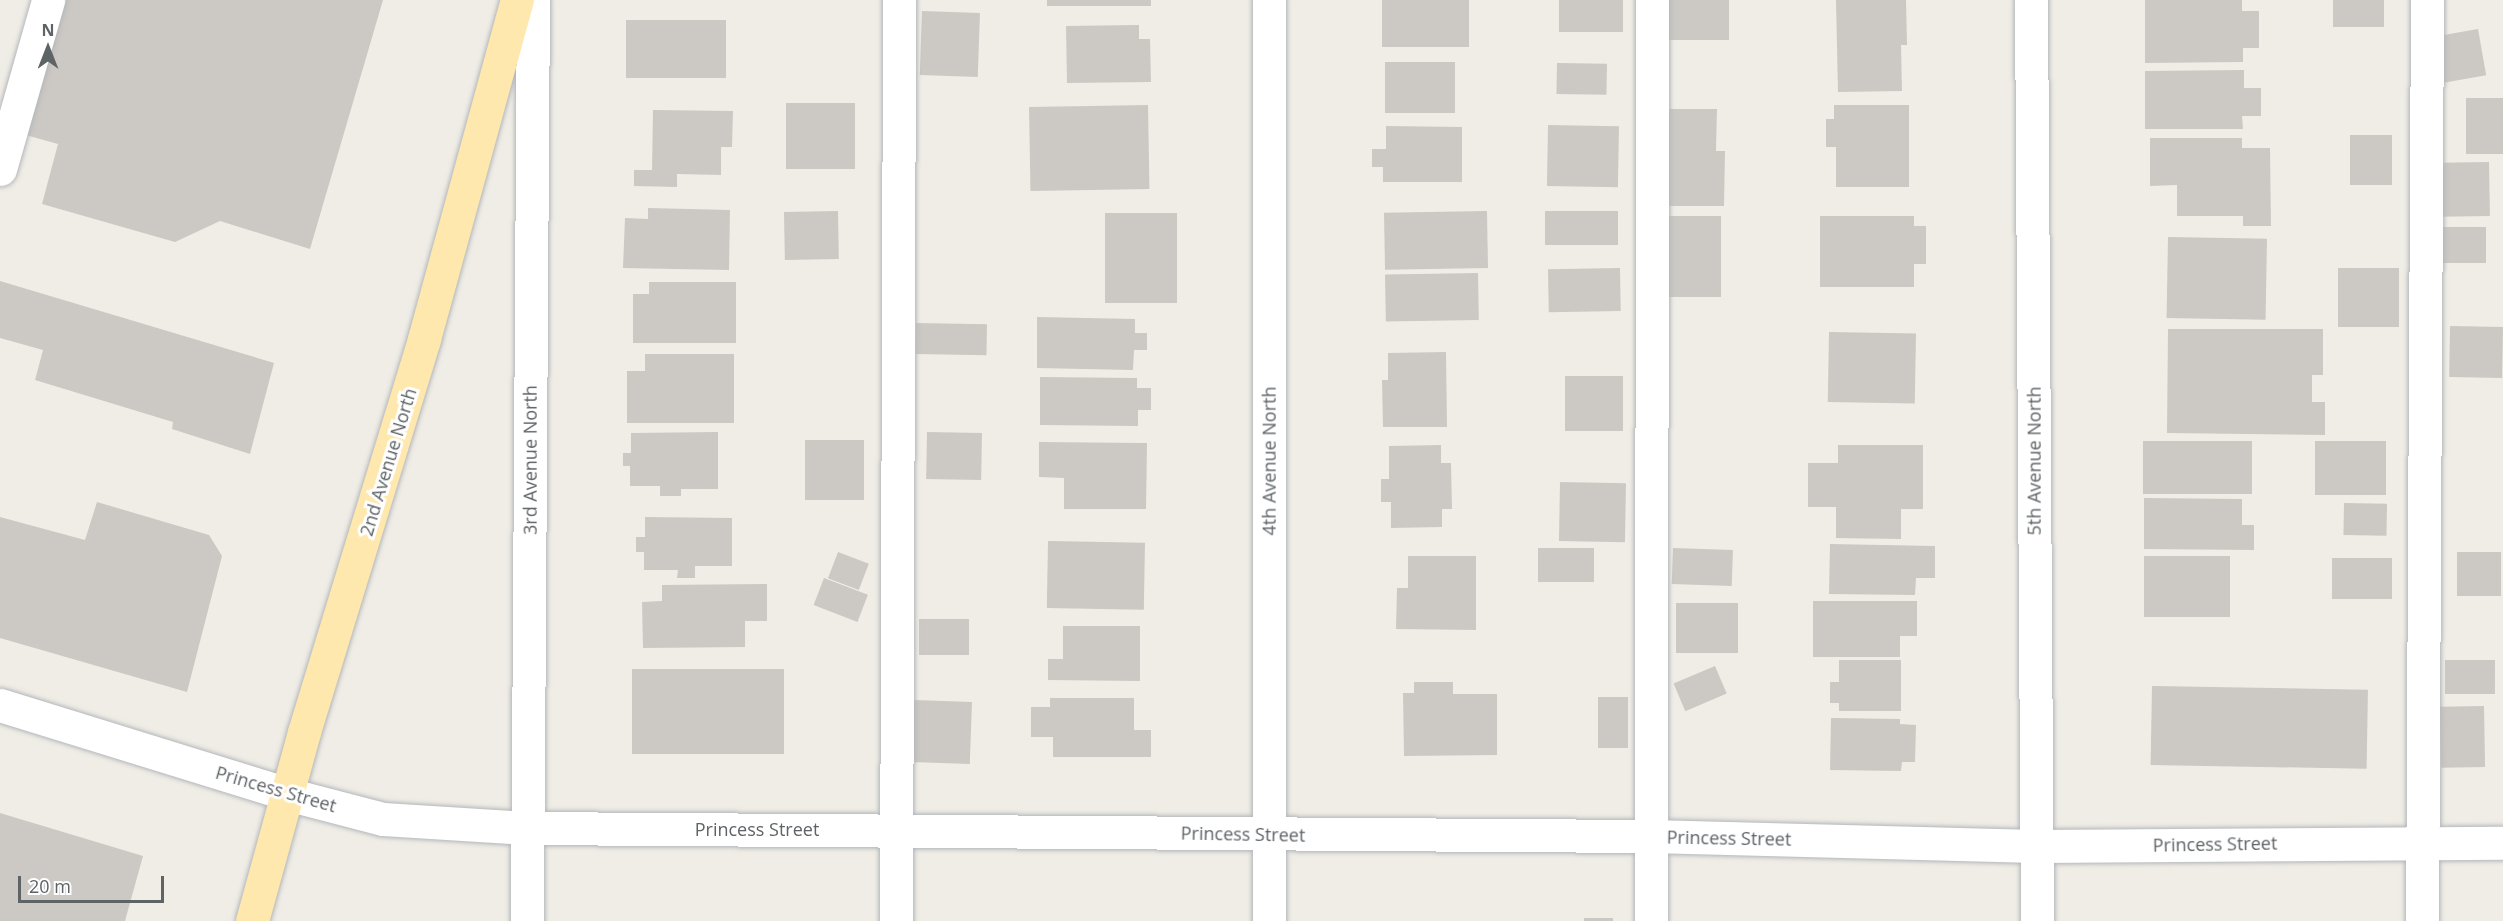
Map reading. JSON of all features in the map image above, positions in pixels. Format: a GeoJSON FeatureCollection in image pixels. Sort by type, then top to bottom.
{"type":"FeatureCollection","features":[{"type":"Feature","properties":{"kind":"main road","name":"2nd Avenue North"},"geometry":{"type":"LineString","coordinates":[[252,921],[304,732],[421,350],[517,0]]}},
{"type":"Feature","properties":{"kind":"street"},"geometry":{"type":"LineString","coordinates":[[0,169],[48,0]]}},
{"type":"Feature","properties":{"kind":"street","name":"3rd Avenue North"},"geometry":{"type":"LineString","coordinates":[[527,921],[533,0]]}},
{"type":"Feature","properties":{"kind":"street"},"geometry":{"type":"LineString","coordinates":[[896,921],[899,0]]}},
{"type":"Feature","properties":{"kind":"street","name":"4th Avenue North"},"geometry":{"type":"LineString","coordinates":[[1269,0],[1269,921]]}},
{"type":"Feature","properties":{"kind":"street"},"geometry":{"type":"LineString","coordinates":[[1651,921],[1652,0]]}},
{"type":"Feature","properties":{"kind":"street","name":"5th Avenue North"},"geometry":{"type":"LineString","coordinates":[[2031,0],[2037,921]]}},
{"type":"Feature","properties":{"kind":"street"},"geometry":{"type":"LineString","coordinates":[[2422,921],[2427,0]]}},
{"type":"Feature","properties":{"kind":"street","name":"Princess Street"},"geometry":{"type":"LineString","coordinates":[[0,705],[287,794],[383,819],[527,828],[1650,836],[2036,846],[2503,843]]}},
{"type":"Feature","properties":{"kind":"building"},"geometry":{"type":"Polygon","coordinates":[[[59,0],[383,0],[310,249],[220,221],[175,242],[42,204],[58,144],[22,134],[59,0]]]}},
{"type":"Feature","properties":{"kind":"building"},"geometry":{"type":"Polygon","coordinates":[[[1047,0],[1151,0],[1151,6],[1047,6],[1047,0]]]}},
{"type":"Feature","properties":{"kind":"building"},"geometry":{"type":"Polygon","coordinates":[[[1382,0],[1469,0],[1469,47],[1382,47],[1382,0]]]}},
{"type":"Feature","properties":{"kind":"building"},"geometry":{"type":"Polygon","coordinates":[[[1559,0],[1623,0],[1623,32],[1559,32],[1559,0]]]}},
{"type":"Feature","properties":{"kind":"building"},"geometry":{"type":"Polygon","coordinates":[[[1669,0],[1729,0],[1729,40],[1669,40],[1669,0]]]}},
{"type":"Feature","properties":{"kind":"building"},"geometry":{"type":"Polygon","coordinates":[[[1836,0],[1906,0],[1907,45],[1901,45],[1902,91],[1838,92],[1836,0]]]}},
{"type":"Feature","properties":{"kind":"building"},"geometry":{"type":"Polygon","coordinates":[[[2145,0],[2242,0],[2242,11],[2259,11],[2259,48],[2243,48],[2243,62],[2145,63],[2145,0]]]}},
{"type":"Feature","properties":{"kind":"building"},"geometry":{"type":"Polygon","coordinates":[[[2333,0],[2384,0],[2384,27],[2333,27],[2333,0]]]}},
{"type":"Feature","properties":{"kind":"building"},"geometry":{"type":"Polygon","coordinates":[[[922,11],[980,13],[978,77],[920,75],[922,11]]]}},
{"type":"Feature","properties":{"kind":"building"},"geometry":{"type":"Polygon","coordinates":[[[626,20],[726,20],[726,78],[626,78],[626,20]]]}},
{"type":"Feature","properties":{"kind":"building"},"geometry":{"type":"Polygon","coordinates":[[[1139,25],[1139,39],[1150,39],[1151,82],[1067,83],[1066,26],[1139,25]]]}},
{"type":"Feature","properties":{"kind":"building"},"geometry":{"type":"Polygon","coordinates":[[[2478,29],[2486,75],[2438,84],[2430,38],[2478,29]]]}},
{"type":"Feature","properties":{"kind":"building"},"geometry":{"type":"Polygon","coordinates":[[[1385,62],[1455,62],[1455,113],[1385,113],[1385,62]]]}},
{"type":"Feature","properties":{"kind":"building"},"geometry":{"type":"Polygon","coordinates":[[[1557,63],[1607,64],[1606,95],[1556,94],[1557,63]]]}},
{"type":"Feature","properties":{"kind":"building"},"geometry":{"type":"Polygon","coordinates":[[[2244,70],[2244,88],[2261,88],[2261,116],[2242,116],[2243,129],[2145,129],[2145,71],[2244,70]]]}},
{"type":"Feature","properties":{"kind":"building"},"geometry":{"type":"Polygon","coordinates":[[[2466,98],[2503,98],[2503,154],[2466,154],[2466,98]]]}},
{"type":"Feature","properties":{"kind":"building"},"geometry":{"type":"Polygon","coordinates":[[[786,103],[855,103],[855,169],[786,169],[786,103]]]}},
{"type":"Feature","properties":{"kind":"building"},"geometry":{"type":"Polygon","coordinates":[[[1148,105],[1149,189],[1030,191],[1029,107],[1148,105]]]}},
{"type":"Feature","properties":{"kind":"building"},"geometry":{"type":"Polygon","coordinates":[[[1834,105],[1909,105],[1909,187],[1836,187],[1836,147],[1826,147],[1826,119],[1834,119],[1834,105]]]}},
{"type":"Feature","properties":{"kind":"building"},"geometry":{"type":"Polygon","coordinates":[[[1667,109],[1717,109],[1716,151],[1725,151],[1724,206],[1666,206],[1667,109]]]}},
{"type":"Feature","properties":{"kind":"building"},"geometry":{"type":"Polygon","coordinates":[[[653,110],[733,111],[732,147],[721,147],[721,175],[677,174],[677,187],[634,186],[634,170],[652,170],[653,110]]]}},
{"type":"Feature","properties":{"kind":"building"},"geometry":{"type":"Polygon","coordinates":[[[1548,125],[1619,126],[1618,187],[1547,186],[1548,125]]]}},
{"type":"Feature","properties":{"kind":"building"},"geometry":{"type":"Polygon","coordinates":[[[1386,126],[1462,127],[1462,182],[1383,182],[1383,167],[1372,167],[1372,149],[1386,149],[1386,126]]]}},
{"type":"Feature","properties":{"kind":"building"},"geometry":{"type":"Polygon","coordinates":[[[2350,135],[2392,135],[2392,185],[2350,185],[2350,135]]]}},
{"type":"Feature","properties":{"kind":"building"},"geometry":{"type":"Polygon","coordinates":[[[2150,138],[2242,138],[2242,148],[2270,148],[2271,226],[2243,226],[2243,216],[2177,216],[2177,185],[2150,186],[2150,138]]]}},
{"type":"Feature","properties":{"kind":"building"},"geometry":{"type":"Polygon","coordinates":[[[2489,162],[2490,216],[2440,217],[2439,163],[2489,162]]]}},
{"type":"Feature","properties":{"kind":"building"},"geometry":{"type":"Polygon","coordinates":[[[648,208],[730,210],[729,270],[623,268],[625,218],[648,219],[648,208]]]}},
{"type":"Feature","properties":{"kind":"building"},"geometry":{"type":"Polygon","coordinates":[[[838,211],[839,259],[785,260],[784,212],[838,211]]]}},
{"type":"Feature","properties":{"kind":"building"},"geometry":{"type":"Polygon","coordinates":[[[1487,211],[1488,268],[1385,270],[1384,213],[1487,211]]]}},
{"type":"Feature","properties":{"kind":"building"},"geometry":{"type":"Polygon","coordinates":[[[1545,211],[1618,211],[1618,245],[1545,245],[1545,211]]]}},
{"type":"Feature","properties":{"kind":"building"},"geometry":{"type":"Polygon","coordinates":[[[1105,213],[1177,213],[1177,303],[1105,303],[1105,213]]]}},
{"type":"Feature","properties":{"kind":"building"},"geometry":{"type":"Polygon","coordinates":[[[1668,216],[1721,216],[1721,297],[1668,297],[1668,216]]]}},
{"type":"Feature","properties":{"kind":"building"},"geometry":{"type":"Polygon","coordinates":[[[1820,216],[1914,216],[1914,226],[1926,226],[1926,264],[1914,264],[1914,287],[1820,287],[1820,216]]]}},
{"type":"Feature","properties":{"kind":"building"},"geometry":{"type":"Polygon","coordinates":[[[2435,227],[2486,227],[2486,263],[2435,263],[2435,227]]]}},
{"type":"Feature","properties":{"kind":"building"},"geometry":{"type":"Polygon","coordinates":[[[2168,237],[2267,239],[2266,320],[2167,318],[2168,237]]]}},
{"type":"Feature","properties":{"kind":"building"},"geometry":{"type":"Polygon","coordinates":[[[1620,268],[1621,311],[1549,312],[1548,269],[1620,268]]]}},
{"type":"Feature","properties":{"kind":"building"},"geometry":{"type":"Polygon","coordinates":[[[2338,268],[2399,268],[2399,327],[2338,327],[2338,268]]]}},
{"type":"Feature","properties":{"kind":"building"},"geometry":{"type":"Polygon","coordinates":[[[1478,273],[1479,320],[1386,322],[1385,275],[1478,273]]]}},
{"type":"Feature","properties":{"kind":"building"},"geometry":{"type":"Polygon","coordinates":[[[0,281],[274,363],[250,454],[172,429],[173,422],[35,380],[43,350],[0,338],[0,281]]]}},
{"type":"Feature","properties":{"kind":"building"},"geometry":{"type":"Polygon","coordinates":[[[649,282],[736,282],[736,343],[633,343],[633,294],[649,294],[649,282]]]}},
{"type":"Feature","properties":{"kind":"building"},"geometry":{"type":"Polygon","coordinates":[[[1037,317],[1135,319],[1135,333],[1147,333],[1147,350],[1134,350],[1133,370],[1037,368],[1037,317]]]}},
{"type":"Feature","properties":{"kind":"building"},"geometry":{"type":"Polygon","coordinates":[[[916,323],[987,324],[986,355],[915,354],[916,323]]]}},
{"type":"Feature","properties":{"kind":"building"},"geometry":{"type":"Polygon","coordinates":[[[2450,326],[2503,327],[2502,378],[2449,377],[2450,326]]]}},
{"type":"Feature","properties":{"kind":"building"},"geometry":{"type":"Polygon","coordinates":[[[2168,329],[2323,329],[2323,375],[2312,375],[2312,402],[2325,402],[2325,435],[2167,433],[2168,329]]]}},
{"type":"Feature","properties":{"kind":"building"},"geometry":{"type":"Polygon","coordinates":[[[1829,332],[1916,334],[1915,404],[1828,402],[1829,332]]]}},
{"type":"Feature","properties":{"kind":"building"},"geometry":{"type":"Polygon","coordinates":[[[1446,352],[1447,427],[1383,427],[1382,380],[1388,380],[1388,353],[1446,352]]]}},
{"type":"Feature","properties":{"kind":"building"},"geometry":{"type":"Polygon","coordinates":[[[645,354],[734,354],[734,423],[627,423],[627,371],[645,371],[645,354]]]}},
{"type":"Feature","properties":{"kind":"building"},"geometry":{"type":"Polygon","coordinates":[[[1565,376],[1623,376],[1623,431],[1565,431],[1565,376]]]}},
{"type":"Feature","properties":{"kind":"building"},"geometry":{"type":"Polygon","coordinates":[[[1040,377],[1137,378],[1137,388],[1151,388],[1151,410],[1138,410],[1138,426],[1040,425],[1040,377]]]}},
{"type":"Feature","properties":{"kind":"building"},"geometry":{"type":"Polygon","coordinates":[[[718,432],[718,489],[681,489],[681,496],[660,496],[660,486],[630,486],[630,466],[623,466],[623,453],[631,453],[631,433],[718,432]]]}},
{"type":"Feature","properties":{"kind":"building"},"geometry":{"type":"Polygon","coordinates":[[[927,432],[982,433],[981,480],[926,479],[927,432]]]}},
{"type":"Feature","properties":{"kind":"building"},"geometry":{"type":"Polygon","coordinates":[[[805,440],[864,440],[864,500],[805,500],[805,440]]]}},
{"type":"Feature","properties":{"kind":"building"},"geometry":{"type":"Polygon","coordinates":[[[2143,441],[2252,441],[2252,494],[2143,494],[2143,441]]]}},
{"type":"Feature","properties":{"kind":"building"},"geometry":{"type":"Polygon","coordinates":[[[2315,441],[2386,441],[2386,495],[2315,495],[2315,441]]]}},
{"type":"Feature","properties":{"kind":"building"},"geometry":{"type":"Polygon","coordinates":[[[1039,442],[1147,443],[1146,509],[1064,509],[1064,478],[1039,477],[1039,442]]]}},
{"type":"Feature","properties":{"kind":"building"},"geometry":{"type":"Polygon","coordinates":[[[1441,445],[1441,463],[1451,463],[1452,509],[1442,509],[1442,527],[1391,528],[1391,502],[1381,502],[1381,479],[1389,479],[1389,446],[1441,445]]]}},
{"type":"Feature","properties":{"kind":"building"},"geometry":{"type":"Polygon","coordinates":[[[1838,445],[1923,445],[1923,509],[1901,509],[1901,539],[1836,538],[1836,507],[1808,507],[1808,463],[1838,463],[1838,445]]]}},
{"type":"Feature","properties":{"kind":"building"},"geometry":{"type":"Polygon","coordinates":[[[1560,482],[1626,483],[1625,542],[1559,541],[1560,482]]]}},
{"type":"Feature","properties":{"kind":"building"},"geometry":{"type":"Polygon","coordinates":[[[2144,498],[2242,499],[2242,525],[2254,525],[2254,550],[2144,549],[2144,498]]]}},
{"type":"Feature","properties":{"kind":"building"},"geometry":{"type":"Polygon","coordinates":[[[97,502],[209,535],[222,556],[187,692],[0,638],[0,517],[85,540],[97,502]]]}},
{"type":"Feature","properties":{"kind":"building"},"geometry":{"type":"Polygon","coordinates":[[[2344,503],[2387,504],[2386,536],[2343,535],[2344,503]]]}},
{"type":"Feature","properties":{"kind":"building"},"geometry":{"type":"Polygon","coordinates":[[[645,517],[732,518],[732,566],[695,566],[695,578],[677,578],[678,570],[644,570],[644,552],[636,552],[636,537],[645,537],[645,517]]]}},
{"type":"Feature","properties":{"kind":"building"},"geometry":{"type":"Polygon","coordinates":[[[1048,541],[1145,543],[1144,610],[1047,608],[1048,541]]]}},
{"type":"Feature","properties":{"kind":"building"},"geometry":{"type":"Polygon","coordinates":[[[1830,544],[1935,546],[1935,578],[1916,578],[1915,595],[1829,594],[1830,544]]]}},
{"type":"Feature","properties":{"kind":"building"},"geometry":{"type":"Polygon","coordinates":[[[1538,548],[1594,548],[1594,582],[1538,582],[1538,548]]]}},
{"type":"Feature","properties":{"kind":"building"},"geometry":{"type":"Polygon","coordinates":[[[1673,548],[1733,550],[1732,586],[1672,584],[1673,548]]]}},
{"type":"Feature","properties":{"kind":"building"},"geometry":{"type":"Polygon","coordinates":[[[838,552],[869,564],[859,590],[828,578],[838,552]]]}},
{"type":"Feature","properties":{"kind":"building"},"geometry":{"type":"Polygon","coordinates":[[[2457,552],[2501,552],[2501,596],[2457,596],[2457,552]]]}},
{"type":"Feature","properties":{"kind":"building"},"geometry":{"type":"Polygon","coordinates":[[[1408,556],[1476,556],[1476,630],[1396,629],[1397,588],[1408,588],[1408,556]]]}},
{"type":"Feature","properties":{"kind":"building"},"geometry":{"type":"Polygon","coordinates":[[[2144,556],[2230,556],[2230,617],[2144,617],[2144,556]]]}},
{"type":"Feature","properties":{"kind":"building"},"geometry":{"type":"Polygon","coordinates":[[[2332,558],[2392,558],[2392,599],[2332,599],[2332,558]]]}},
{"type":"Feature","properties":{"kind":"building"},"geometry":{"type":"Polygon","coordinates":[[[824,578],[868,595],[857,622],[814,605],[824,578]]]}},
{"type":"Feature","properties":{"kind":"building"},"geometry":{"type":"Polygon","coordinates":[[[767,584],[767,621],[745,621],[745,647],[643,648],[642,602],[662,601],[662,585],[767,584]]]}},
{"type":"Feature","properties":{"kind":"building"},"geometry":{"type":"Polygon","coordinates":[[[1813,601],[1917,601],[1917,636],[1900,636],[1900,657],[1813,657],[1813,601]]]}},
{"type":"Feature","properties":{"kind":"building"},"geometry":{"type":"Polygon","coordinates":[[[1676,603],[1738,603],[1738,653],[1676,653],[1676,603]]]}},
{"type":"Feature","properties":{"kind":"building"},"geometry":{"type":"Polygon","coordinates":[[[919,619],[969,619],[969,655],[919,655],[919,619]]]}},
{"type":"Feature","properties":{"kind":"building"},"geometry":{"type":"Polygon","coordinates":[[[1063,626],[1140,626],[1140,681],[1048,680],[1048,659],[1063,659],[1063,626]]]}},
{"type":"Feature","properties":{"kind":"building"},"geometry":{"type":"Polygon","coordinates":[[[1839,660],[1901,660],[1901,711],[1839,711],[1839,703],[1830,703],[1830,682],[1839,682],[1839,660]]]}},
{"type":"Feature","properties":{"kind":"building"},"geometry":{"type":"Polygon","coordinates":[[[2445,660],[2495,660],[2495,694],[2445,694],[2445,660]]]}},
{"type":"Feature","properties":{"kind":"building"},"geometry":{"type":"Polygon","coordinates":[[[1715,666],[1727,694],[1685,711],[1674,684],[1715,666]]]}},
{"type":"Feature","properties":{"kind":"building"},"geometry":{"type":"Polygon","coordinates":[[[632,669],[784,669],[784,754],[632,754],[632,669]]]}},
{"type":"Feature","properties":{"kind":"building"},"geometry":{"type":"Polygon","coordinates":[[[1414,682],[1453,682],[1453,694],[1497,694],[1497,755],[1404,756],[1403,693],[1414,693],[1414,682]]]}},
{"type":"Feature","properties":{"kind":"building"},"geometry":{"type":"Polygon","coordinates":[[[2152,686],[2368,690],[2367,769],[2151,765],[2152,686]]]}},
{"type":"Feature","properties":{"kind":"building"},"geometry":{"type":"Polygon","coordinates":[[[1598,697],[1628,697],[1628,748],[1598,748],[1598,697]]]}},
{"type":"Feature","properties":{"kind":"building"},"geometry":{"type":"Polygon","coordinates":[[[1050,698],[1134,698],[1134,730],[1151,730],[1151,757],[1053,757],[1053,737],[1031,737],[1031,707],[1050,707],[1050,698]]]}},
{"type":"Feature","properties":{"kind":"building"},"geometry":{"type":"Polygon","coordinates":[[[914,700],[972,702],[970,764],[912,762],[914,700]]]}},
{"type":"Feature","properties":{"kind":"building"},"geometry":{"type":"Polygon","coordinates":[[[2484,706],[2485,767],[2441,768],[2440,707],[2484,706]]]}},
{"type":"Feature","properties":{"kind":"building"},"geometry":{"type":"Polygon","coordinates":[[[1831,718],[1900,719],[1900,724],[1916,725],[1915,762],[1902,762],[1901,771],[1830,770],[1831,718]]]}},
{"type":"Feature","properties":{"kind":"building"},"geometry":{"type":"Polygon","coordinates":[[[0,813],[143,856],[125,921],[0,921],[0,813]]]}},
{"type":"Feature","properties":{"kind":"building"},"geometry":{"type":"Polygon","coordinates":[[[1584,918],[1613,918],[1613,921],[1584,921],[1584,918]]]}}]}
